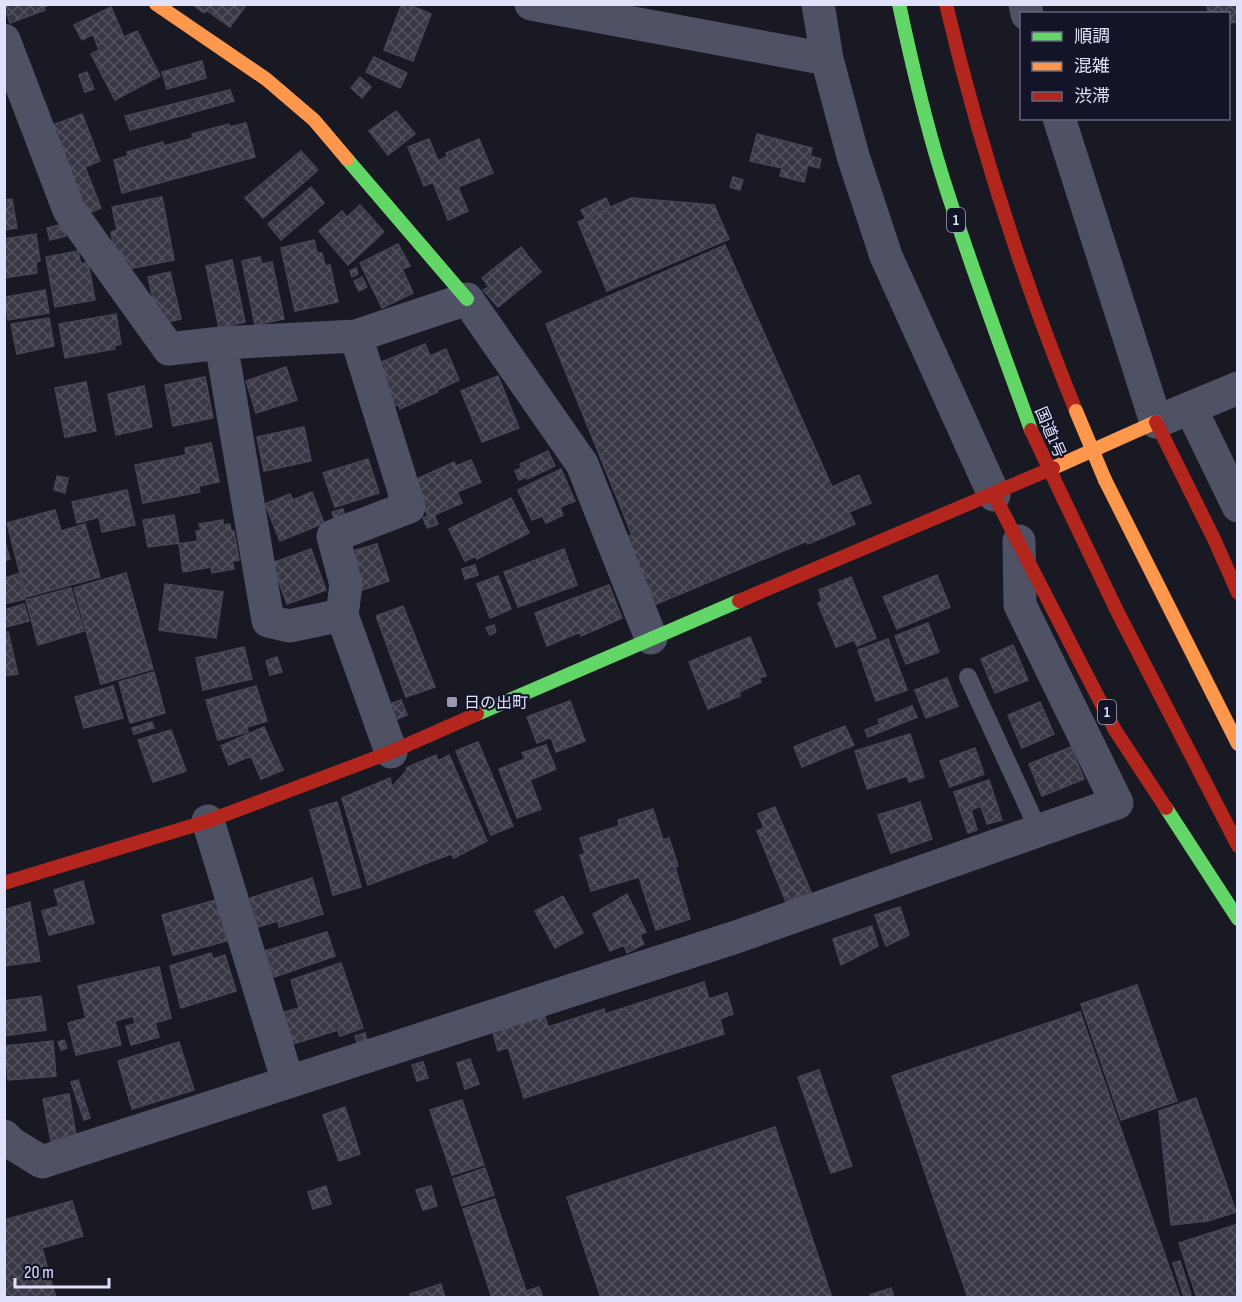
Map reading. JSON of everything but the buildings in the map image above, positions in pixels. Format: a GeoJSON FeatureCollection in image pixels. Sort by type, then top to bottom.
{"type":"FeatureCollection","features":[{"type":"Feature","properties":{"kind":"main road"},"geometry":{"type":"LineString","coordinates":[[156,4],[266,79],[314,120],[467,299]]}},
{"type":"Feature","properties":{"kind":"main road","name":"国道1号"},"geometry":{"type":"LineString","coordinates":[[899,4],[916,82],[947,193],[1031,430],[1123,623],[1238,846]]}},
{"type":"Feature","properties":{"kind":"main road","name":"国道1号"},"geometry":{"type":"LineString","coordinates":[[946,4],[960,67],[990,176],[1027,286],[1076,411],[1105,480],[1238,744]]}},
{"type":"Feature","properties":{"kind":"main road"},"geometry":{"type":"LineString","coordinates":[[4,883],[208,821],[391,752],[651,639],[994,495],[1156,422],[1238,593]]}},
{"type":"Feature","properties":{"kind":"main road","name":"1"},"geometry":{"type":"LineString","coordinates":[[994,495],[1115,730],[1238,919]]}},
{"type":"Feature","properties":{"kind":"street"},"geometry":{"type":"LineString","coordinates":[[531,4],[827,59]]}},
{"type":"Feature","properties":{"kind":"street"},"geometry":{"type":"LineString","coordinates":[[818,4],[827,59],[853,156],[886,256],[994,495]]}},
{"type":"Feature","properties":{"kind":"street"},"geometry":{"type":"LineString","coordinates":[[4,40],[69,210],[169,349],[221,343],[356,336],[467,299],[582,464],[651,639]]}},
{"type":"Feature","properties":{"kind":"street"},"geometry":{"type":"LineString","coordinates":[[1060,120],[1156,422],[1238,388]]}},
{"type":"Feature","properties":{"kind":"street"},"geometry":{"type":"LineString","coordinates":[[356,336],[409,507],[333,536],[346,585],[342,615],[391,752]]}},
{"type":"Feature","properties":{"kind":"street"},"geometry":{"type":"LineString","coordinates":[[221,343],[268,621],[289,626],[342,615]]}},
{"type":"Feature","properties":{"kind":"street"},"geometry":{"type":"LineString","coordinates":[[1191,409],[1238,507]]}},
{"type":"Feature","properties":{"kind":"street"},"geometry":{"type":"LineString","coordinates":[[4,1136],[10,1143],[42,1162],[736,937],[1117,803],[1020,605],[1019,541]]}},
{"type":"Feature","properties":{"kind":"street"},"geometry":{"type":"LineString","coordinates":[[208,821],[288,1082]]}},
{"type":"Feature","properties":{"kind":"lane"},"geometry":{"type":"LineString","coordinates":[[968,677],[1038,830]]}},
{"type":"Feature","properties":{"kind":"traffic: fast"},"geometry":{"type":"LineString","coordinates":[[899,4],[918,88],[941,172],[1031,430]]}},
{"type":"Feature","properties":{"kind":"traffic: fast"},"geometry":{"type":"LineString","coordinates":[[347,159],[467,299]]}},
{"type":"Feature","properties":{"kind":"traffic: fast"},"geometry":{"type":"LineString","coordinates":[[477,714],[739,601]]}},
{"type":"Feature","properties":{"kind":"traffic: fast"},"geometry":{"type":"LineString","coordinates":[[1166,808],[1238,919]]}},
{"type":"Feature","properties":{"kind":"traffic: slow"},"geometry":{"type":"LineString","coordinates":[[156,4],[266,79],[314,120],[347,159]]}},
{"type":"Feature","properties":{"kind":"traffic: slow"},"geometry":{"type":"LineString","coordinates":[[1076,411],[1105,480]]}},
{"type":"Feature","properties":{"kind":"traffic: slow"},"geometry":{"type":"LineString","coordinates":[[1053,468],[1156,422]]}},
{"type":"Feature","properties":{"kind":"traffic: slow"},"geometry":{"type":"LineString","coordinates":[[1105,480],[1238,744]]}},
{"type":"Feature","properties":{"kind":"traffic: jam"},"geometry":{"type":"LineString","coordinates":[[946,4],[987,159],[1003,210],[1076,411]]}},
{"type":"Feature","properties":{"kind":"traffic: jam"},"geometry":{"type":"LineString","coordinates":[[1156,422],[1238,593]]}},
{"type":"Feature","properties":{"kind":"traffic: jam"},"geometry":{"type":"LineString","coordinates":[[1031,430],[1063,498]]}},
{"type":"Feature","properties":{"kind":"traffic: jam"},"geometry":{"type":"LineString","coordinates":[[739,601],[1053,468]]}},
{"type":"Feature","properties":{"kind":"traffic: jam"},"geometry":{"type":"LineString","coordinates":[[994,495],[1115,730],[1166,808]]}},
{"type":"Feature","properties":{"kind":"traffic: jam"},"geometry":{"type":"LineString","coordinates":[[1063,498],[1118,613],[1238,846]]}},
{"type":"Feature","properties":{"kind":"traffic: jam"},"geometry":{"type":"LineString","coordinates":[[4,883],[208,821],[391,752],[477,714]]}},
{"type":"Feature","properties":{"kind":"place","name":"日の出町"},"geometry":{"type":"Point","coordinates":[452,702]}}]}
